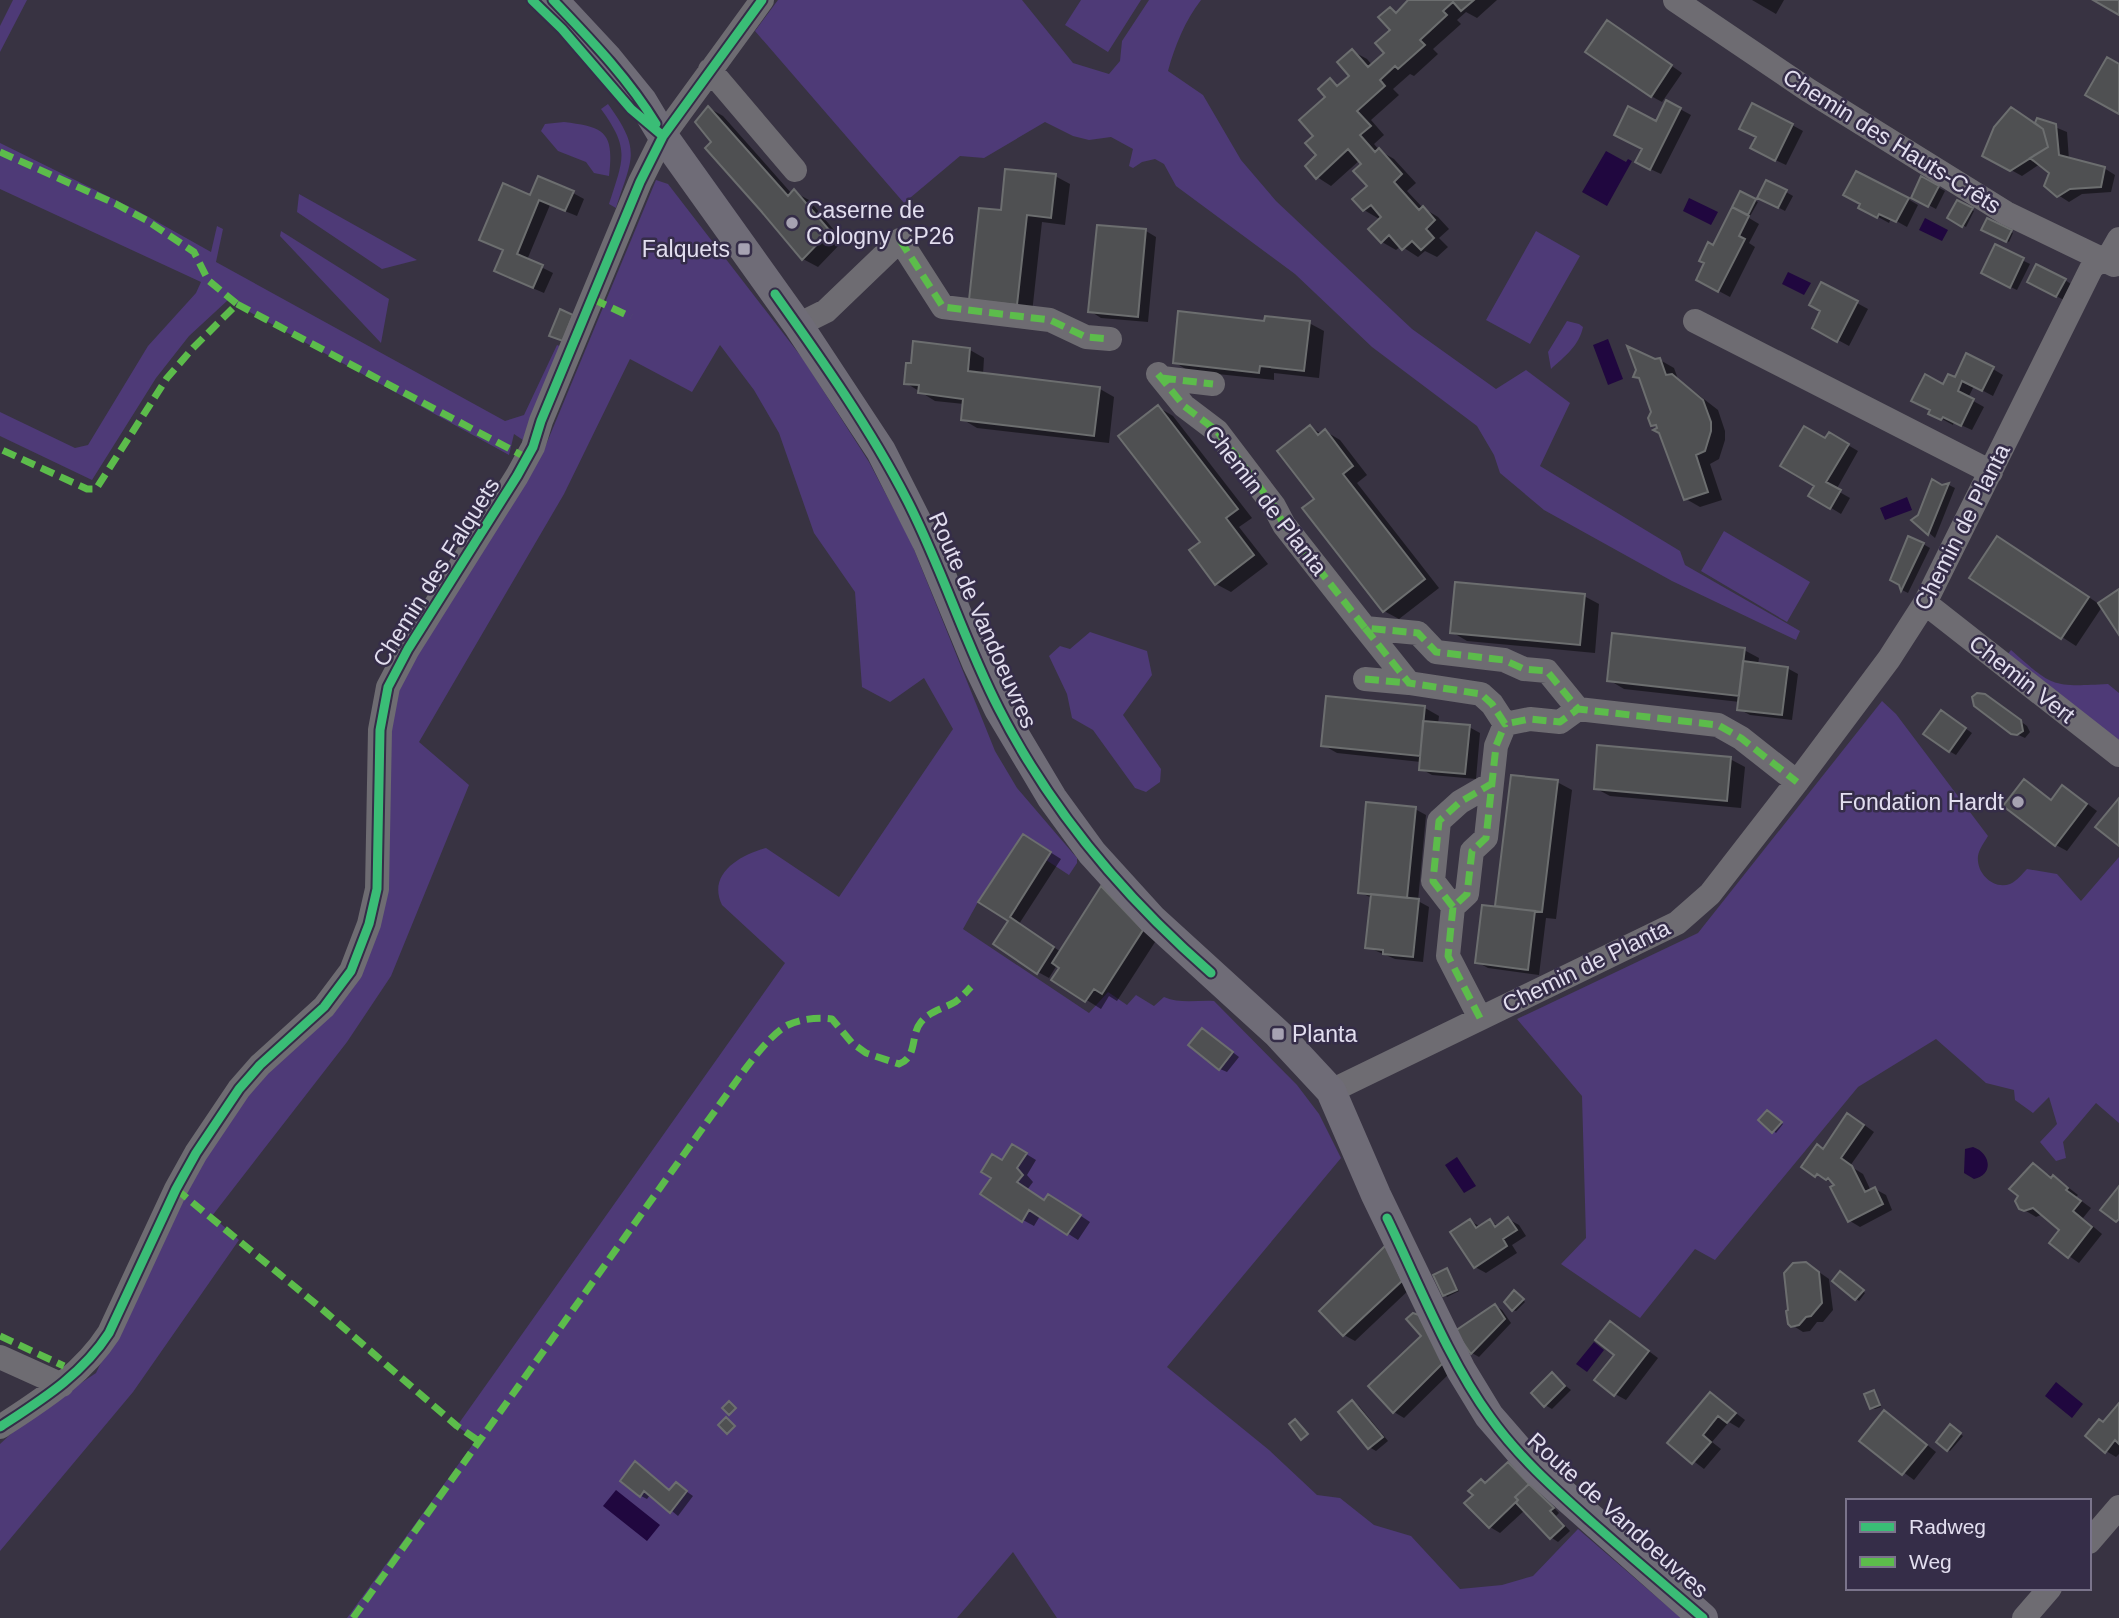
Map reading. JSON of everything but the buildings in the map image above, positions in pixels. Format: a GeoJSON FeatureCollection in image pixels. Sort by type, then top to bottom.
{"type":"FeatureCollection","features":[{"type":"Feature","properties":{"kind":"main road"},"geometry":{"type":"LineString","coordinates":[[532,0],[562,16],[642,101],[663,136]]}},
{"type":"Feature","properties":{"kind":"main road","name":"Route de Vandoeuvres"},"geometry":{"type":"LineString","coordinates":[[663,136],[798,326],[881,452],[928,544],[999,709],[1052,798],[1093,853],[1126,891],[1181,947],[1285,1041],[1331,1091],[1376,1195],[1461,1370],[1506,1438],[1550,1484],[1703,1618]]}},
{"type":"Feature","properties":{"kind":"street","name":"Chemin des Falquets"},"geometry":{"type":"LineString","coordinates":[[0,1427],[62,1385],[96,1353],[109,1333],[176,1189],[196,1153],[260,1065],[324,1007],[351,971],[369,925],[377,889],[380,730],[388,687],[408,649],[517,477],[533,446],[640,182],[663,136],[762,0]]}},
{"type":"Feature","properties":{"kind":"street","name":"Chemin des Hauts-Crêts"},"geometry":{"type":"LineString","coordinates":[[1675,0],[1808,90],[2006,213],[2111,263]]}},
{"type":"Feature","properties":{"kind":"street"},"geometry":{"type":"LineString","coordinates":[[710,70],[795,170]]}},
{"type":"Feature","properties":{"kind":"street","name":"Chemin de Planta"},"geometry":{"type":"LineString","coordinates":[[1331,1091],[1677,923],[1710,894],[1888,659],[1925,603],[2092,267],[2111,263],[2111,253],[2119,239]]}},
{"type":"Feature","properties":{"kind":"street"},"geometry":{"type":"LineString","coordinates":[[798,326],[826,311],[900,240],[943,307],[1050,320],[1086,337],[1110,338]]}},
{"type":"Feature","properties":{"kind":"street"},"geometry":{"type":"LineString","coordinates":[[1695,321],[1991,472]]}},
{"type":"Feature","properties":{"kind":"street","name":"Chemin de Planta"},"geometry":{"type":"LineString","coordinates":[[1213,384],[1160,376],[1184,406],[1217,431],[1275,506],[1284,525],[1409,683]]}},
{"type":"Feature","properties":{"kind":"street","name":"Chemin Vert"},"geometry":{"type":"LineString","coordinates":[[1925,603],[2119,755]]}},
{"type":"Feature","properties":{"kind":"street"},"geometry":{"type":"LineString","coordinates":[[1365,628],[1418,633],[1436,652],[1504,660],[1524,669],[1547,671],[1578,709]]}},
{"type":"Feature","properties":{"kind":"street"},"geometry":{"type":"LineString","coordinates":[[1365,679],[1481,694],[1492,704],[1505,724],[1530,719],[1560,722],[1578,709],[1718,725],[1741,737],[1797,782]]}},
{"type":"Feature","properties":{"kind":"street","name":"Chemin de Planta"},"geometry":{"type":"LineString","coordinates":[[1480,1018],[1448,956],[1453,907],[1467,894],[1472,851],[1486,838],[1496,746],[1505,724]]}},
{"type":"Feature","properties":{"kind":"street"},"geometry":{"type":"LineString","coordinates":[[1453,907],[1433,881],[1438,821],[1460,802],[1491,784]]}},
{"type":"Feature","properties":{"kind":"street"},"geometry":{"type":"LineString","coordinates":[[0,1357],[62,1385]]}},
{"type":"Feature","properties":{"kind":"street"},"geometry":{"type":"LineString","coordinates":[[2091,1540],[2119,1507]]}},
{"type":"Feature","properties":{"kind":"street"},"geometry":{"type":"LineString","coordinates":[[2024,1618],[2048,1590]]}},
{"type":"Feature","properties":{"kind":"shaded area"},"geometry":{"type":"Polygon","coordinates":[[[13,0],[27,0],[0,52],[0,26],[13,0]]]}},
{"type":"Feature","properties":{"kind":"shaded area"},"geometry":{"type":"Polygon","coordinates":[[[778,0],[1022,0],[1073,63],[1109,74],[1120,61],[1122,41],[1149,0],[1201,0],[1181,34],[1168,71],[1203,95],[1241,160],[1276,201],[1412,329],[1496,389],[1526,370],[1570,403],[1540,466],[1680,551],[1685,565],[1800,631],[1796,640],[1672,581],[1544,510],[1500,473],[1494,455],[1477,426],[1372,347],[1295,274],[1176,186],[1164,164],[1155,159],[1142,162],[1133,168],[1129,166],[1133,149],[1111,137],[1089,140],[1073,136],[1045,122],[984,158],[960,156],[904,203],[755,31],[778,0]]]}},
{"type":"Feature","properties":{"kind":"shaded area"},"geometry":{"type":"Polygon","coordinates":[[[1081,0],[1141,0],[1108,52],[1065,25],[1081,0]]]}},
{"type":"Feature","properties":{"kind":"shaded area"},"geometry":{"type":"Polygon","coordinates":[[[608,104],[626,133],[631,154],[616,208],[609,204],[622,155],[617,135],[601,109],[608,104]]]}},
{"type":"Feature","properties":{"kind":"shaded area"},"geometry":{"type":"Polygon","coordinates":[[[564,122],[589,126],[604,135],[610,150],[609,176],[594,173],[586,162],[558,151],[541,131],[545,124],[564,122]]]}},
{"type":"Feature","properties":{"kind":"shaded area"},"geometry":{"type":"Polygon","coordinates":[[[0,143],[138,211],[211,252],[217,226],[223,229],[216,262],[505,421],[524,415],[557,345],[562,347],[523,440],[514,434],[509,455],[228,300],[189,336],[156,378],[92,480],[0,436],[0,412],[75,448],[88,445],[148,346],[196,293],[201,282],[0,189],[0,143]]]}},
{"type":"Feature","properties":{"kind":"shaded area"},"geometry":{"type":"Polygon","coordinates":[[[1606,151],[1626,162],[1628,159],[1632,161],[1607,206],[1582,192],[1606,151]]]}},
{"type":"Feature","properties":{"kind":"shaded area"},"geometry":{"type":"Polygon","coordinates":[[[656,180],[668,184],[803,359],[869,462],[911,542],[995,751],[1017,788],[1077,858],[1077,863],[1069,875],[1046,860],[1051,851],[1023,834],[963,929],[1089,1013],[1108,992],[1127,1005],[1136,995],[1154,1006],[1164,997],[1182,1001],[1214,1001],[1297,1085],[1319,1114],[1341,1158],[1167,1367],[1269,1450],[1317,1495],[1340,1498],[1374,1525],[1411,1536],[1460,1589],[1502,1585],[1533,1576],[1578,1529],[1681,1618],[1057,1618],[1013,1552],[957,1618],[347,1618],[476,1440],[457,1426],[785,963],[722,905],[719,884],[722,875],[737,861],[766,848],[839,897],[953,729],[924,678],[890,702],[862,687],[855,592],[814,533],[779,433],[754,390],[720,345],[692,392],[630,359],[564,494],[419,742],[469,785],[391,976],[347,1042],[212,1216],[239,1240],[133,1392],[0,1551],[0,1444],[27,1419],[96,1373],[186,1186],[258,1081],[352,988],[394,692],[543,452],[656,180]]]}},
{"type":"Feature","properties":{"kind":"shaded area"},"geometry":{"type":"Polygon","coordinates":[[[299,194],[417,260],[382,269],[297,212],[299,194]]]}},
{"type":"Feature","properties":{"kind":"shaded area"},"geometry":{"type":"Polygon","coordinates":[[[1689,198],[1718,212],[1711,225],[1683,211],[1689,198]]]}},
{"type":"Feature","properties":{"kind":"shaded area"},"geometry":{"type":"Polygon","coordinates":[[[1925,218],[1948,230],[1942,241],[1919,230],[1925,218]]]}},
{"type":"Feature","properties":{"kind":"shaded area"},"geometry":{"type":"Polygon","coordinates":[[[281,231],[389,299],[381,343],[280,236],[281,231]]]}},
{"type":"Feature","properties":{"kind":"shaded area"},"geometry":{"type":"Polygon","coordinates":[[[1536,231],[1580,256],[1530,344],[1486,320],[1536,231]]]}},
{"type":"Feature","properties":{"kind":"shaded area"},"geometry":{"type":"Polygon","coordinates":[[[1788,272],[1811,283],[1804,295],[1782,284],[1788,272]]]}},
{"type":"Feature","properties":{"kind":"shaded area"},"geometry":{"type":"Polygon","coordinates":[[[1567,321],[1583,327],[1581,334],[1571,350],[1551,369],[1548,352],[1567,321]]]}},
{"type":"Feature","properties":{"kind":"shaded area"},"geometry":{"type":"Polygon","coordinates":[[[1608,339],[1623,379],[1608,385],[1593,345],[1608,339]]]}},
{"type":"Feature","properties":{"kind":"shaded area"},"geometry":{"type":"Polygon","coordinates":[[[1907,497],[1912,510],[1885,520],[1880,508],[1907,497]]]}},
{"type":"Feature","properties":{"kind":"shaded area"},"geometry":{"type":"Polygon","coordinates":[[[1724,531],[1810,582],[1787,622],[1701,571],[1724,531]]]}},
{"type":"Feature","properties":{"kind":"shaded area"},"geometry":{"type":"Polygon","coordinates":[[[1090,632],[1147,651],[1152,675],[1123,715],[1161,769],[1160,782],[1146,792],[1135,788],[1093,730],[1072,718],[1067,694],[1049,656],[1060,646],[1070,649],[1090,632]]]}},
{"type":"Feature","properties":{"kind":"shaded area"},"geometry":{"type":"Polygon","coordinates":[[[2011,650],[2045,678],[2054,682],[2075,685],[2108,684],[2119,693],[2119,744],[2007,655],[2011,650]]]}},
{"type":"Feature","properties":{"kind":"shaded area"},"geometry":{"type":"Polygon","coordinates":[[[1882,701],[1896,714],[1988,836],[1978,856],[1980,868],[1987,879],[2004,885],[2010,884],[2027,869],[2057,874],[2081,901],[2119,857],[2119,1123],[2096,1103],[2063,1142],[2066,1158],[2056,1161],[2040,1142],[2057,1124],[2049,1097],[2033,1113],[2015,1100],[2014,1090],[1986,1083],[1936,1039],[1858,1087],[1715,1260],[1695,1249],[1640,1318],[1561,1264],[1586,1238],[1582,1096],[1517,1019],[1698,933],[1882,701]]]}},
{"type":"Feature","properties":{"kind":"shaded area"},"geometry":{"type":"Polygon","coordinates":[[[1973,1147],[1984,1154],[1988,1164],[1985,1173],[1974,1179],[1964,1173],[1965,1149],[1973,1147]]]}},
{"type":"Feature","properties":{"kind":"shaded area"},"geometry":{"type":"Polygon","coordinates":[[[1457,1157],[1476,1186],[1464,1193],[1445,1165],[1457,1157]]]}},
{"type":"Feature","properties":{"kind":"shaded area"},"geometry":{"type":"Polygon","coordinates":[[[1594,1342],[1604,1350],[1587,1372],[1576,1364],[1594,1342]]]}},
{"type":"Feature","properties":{"kind":"shaded area"},"geometry":{"type":"Polygon","coordinates":[[[2056,1382],[2083,1404],[2072,1418],[2045,1396],[2056,1382]]]}},
{"type":"Feature","properties":{"kind":"shaded area"},"geometry":{"type":"Polygon","coordinates":[[[616,1490],[660,1525],[647,1541],[603,1506],[616,1490]]]}},
{"type":"Feature","properties":{"kind":"marked path"},"geometry":{"type":"LineString","coordinates":[[0,152],[146,220],[194,252],[208,280],[237,304],[167,378],[96,489],[87,489],[0,449]]}},
{"type":"Feature","properties":{"kind":"marked path"},"geometry":{"type":"LineString","coordinates":[[900,240],[943,307],[1050,320],[1086,337],[1110,339]]}},
{"type":"Feature","properties":{"kind":"marked path"},"geometry":{"type":"LineString","coordinates":[[593,299],[631,317]]}},
{"type":"Feature","properties":{"kind":"marked path"},"geometry":{"type":"LineString","coordinates":[[237,304],[527,458]]}},
{"type":"Feature","properties":{"kind":"marked path"},"geometry":{"type":"LineString","coordinates":[[1158,374],[1184,406],[1217,431],[1274,506],[1284,525],[1365,628],[1418,633],[1436,652],[1504,660],[1524,669],[1547,671],[1578,709],[1718,725],[1741,738],[1797,782]]}},
{"type":"Feature","properties":{"kind":"marked path"},"geometry":{"type":"LineString","coordinates":[[1162,378],[1213,384]]}},
{"type":"Feature","properties":{"kind":"marked path"},"geometry":{"type":"LineString","coordinates":[[1365,628],[1409,683],[1481,694],[1492,704],[1505,724],[1530,719],[1560,722],[1578,709]]}},
{"type":"Feature","properties":{"kind":"marked path"},"geometry":{"type":"LineString","coordinates":[[1365,679],[1409,683]]}},
{"type":"Feature","properties":{"kind":"marked path"},"geometry":{"type":"LineString","coordinates":[[1480,1018],[1448,956],[1453,907],[1467,894],[1472,851],[1486,838],[1496,746],[1505,724]]}},
{"type":"Feature","properties":{"kind":"marked path"},"geometry":{"type":"LineString","coordinates":[[1453,907],[1433,881],[1439,821],[1460,802],[1491,784]]}},
{"type":"Feature","properties":{"kind":"marked path"},"geometry":{"type":"LineString","coordinates":[[353,1618],[722,1101],[771,1039],[779,1031],[798,1021],[832,1019],[852,1043],[866,1053],[899,1064],[909,1056],[921,1022],[955,1002],[971,987]]}},
{"type":"Feature","properties":{"kind":"marked path"},"geometry":{"type":"LineString","coordinates":[[176,1189],[322,1309],[457,1426],[480,1442]]}},
{"type":"Feature","properties":{"kind":"marked path"},"geometry":{"type":"LineString","coordinates":[[0,1336],[64,1366]]}},
{"type":"Feature","properties":{"kind":"cycle path"},"geometry":{"type":"LineString","coordinates":[[532,0],[562,29],[631,109],[663,136]]}},
{"type":"Feature","properties":{"kind":"cycle path"},"geometry":{"type":"LineString","coordinates":[[553,0],[621,75],[656,124]]}},
{"type":"Feature","properties":{"kind":"cycle path"},"geometry":{"type":"LineString","coordinates":[[0,1427],[60,1386],[98,1348],[109,1333],[176,1189],[196,1153],[239,1089],[260,1065],[324,1007],[351,971],[369,924],[377,889],[380,730],[388,687],[408,649],[533,447],[541,421],[640,182],[663,136],[762,0]]}},
{"type":"Feature","properties":{"kind":"cycle path"},"geometry":{"type":"LineString","coordinates":[[775,294],[845,395],[893,473],[931,552],[986,683],[1042,783],[1066,818],[1120,883],[1211,973]]}},
{"type":"Feature","properties":{"kind":"cycle path"},"geometry":{"type":"LineString","coordinates":[[1387,1218],[1461,1371],[1501,1432],[1566,1499],[1703,1618]]}},
{"type":"Feature","properties":{"kind":"place","name":"Caserne de Cologny CP26"},"geometry":{"type":"Point","coordinates":[792,223]}},
{"type":"Feature","properties":{"kind":"place","name":"Falquets"},"geometry":{"type":"Point","coordinates":[744,249]}},
{"type":"Feature","properties":{"kind":"place","name":"Fondation Hardt"},"geometry":{"type":"Point","coordinates":[2018,802]}},
{"type":"Feature","properties":{"kind":"place","name":"Planta"},"geometry":{"type":"Point","coordinates":[1278,1034]}}]}
